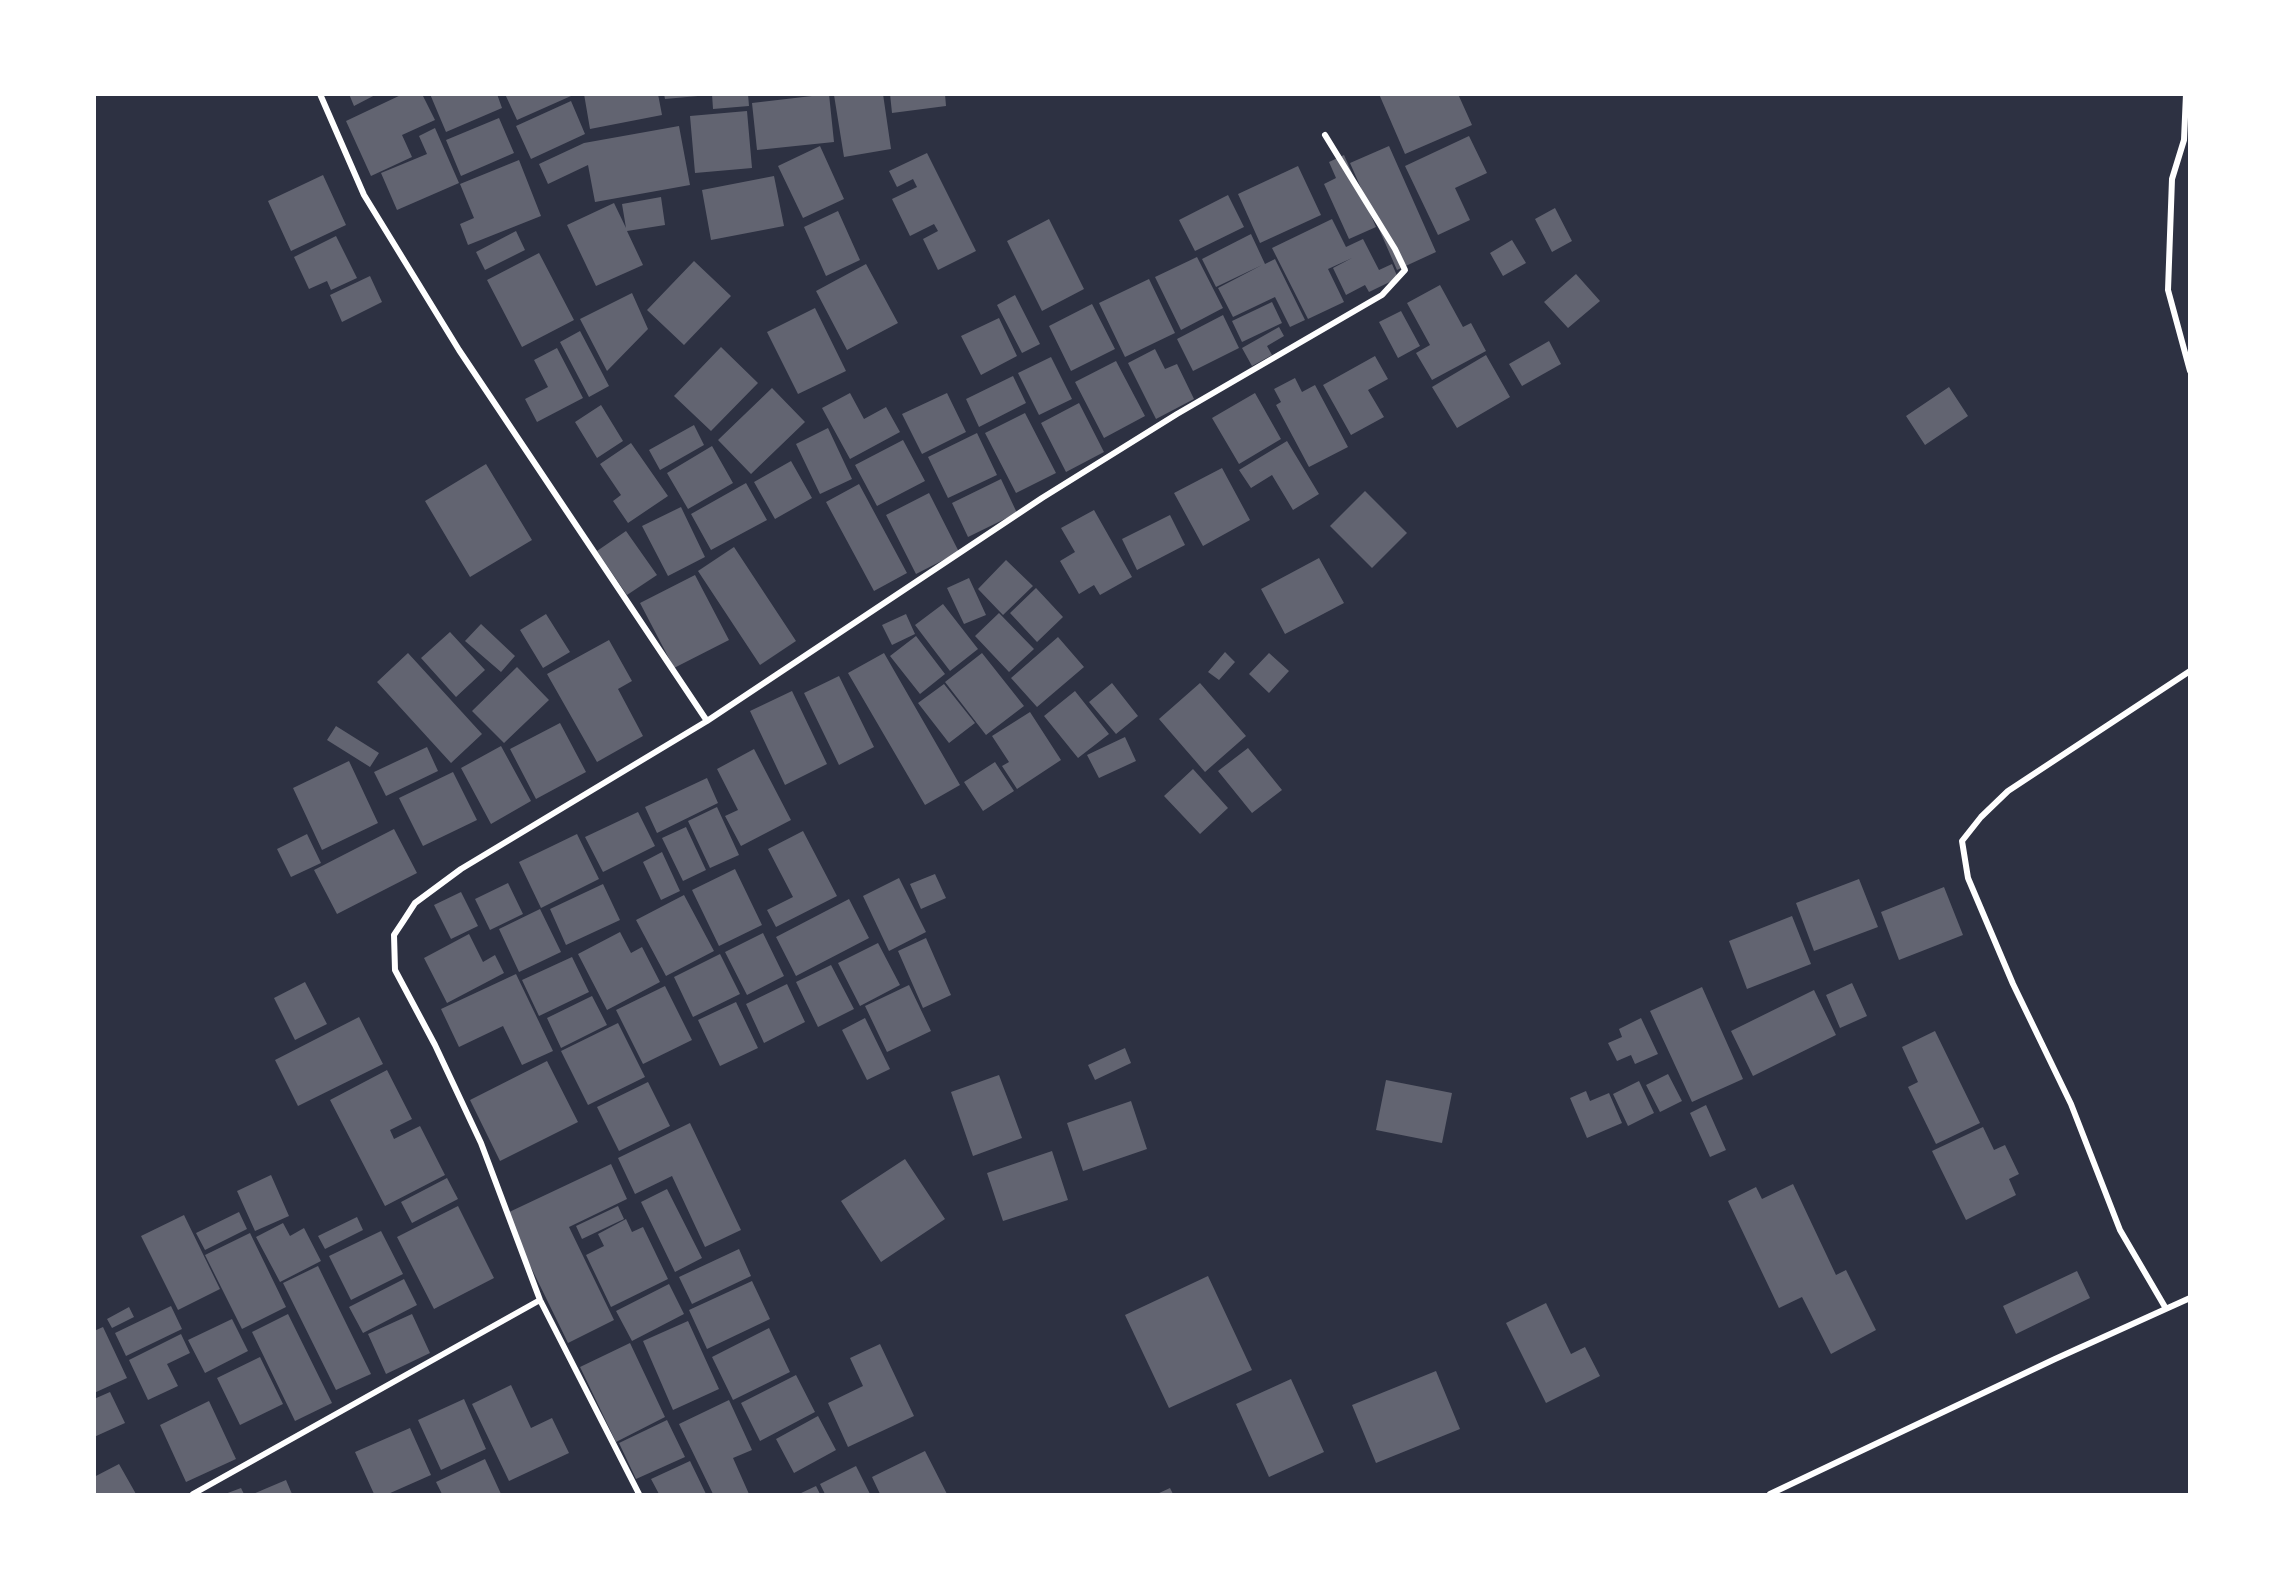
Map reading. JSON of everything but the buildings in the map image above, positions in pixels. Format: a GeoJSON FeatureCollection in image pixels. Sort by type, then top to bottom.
{"type":"FeatureCollection","features":[{"type":"Feature","properties":{"kind":"street"},"geometry":{"type":"LineString","coordinates":[[320,94],[364,195],[453,341],[707,721]]}},
{"type":"Feature","properties":{"kind":"street"},"geometry":{"type":"LineString","coordinates":[[2186,94],[2184,140],[2172,179],[2168,290],[2190,371]]}},
{"type":"Feature","properties":{"kind":"street"},"geometry":{"type":"LineString","coordinates":[[639,1494],[540,1300],[481,1143],[435,1045],[396,970],[394,935],[415,903],[461,869],[707,721],[1042,498],[1177,414],[1382,295],[1405,270],[1395,249],[1325,135]]}},
{"type":"Feature","properties":{"kind":"street"},"geometry":{"type":"LineString","coordinates":[[2165,1307],[2120,1230],[2071,1104],[2013,984],[1968,879],[1962,841],[1981,817],[2008,791],[2190,671]]}},
{"type":"Feature","properties":{"kind":"street"},"geometry":{"type":"LineString","coordinates":[[1770,1494],[2165,1307],[2190,1298]]}},
{"type":"Feature","properties":{"kind":"street"},"geometry":{"type":"LineString","coordinates":[[193,1494],[540,1300]]}}]}
